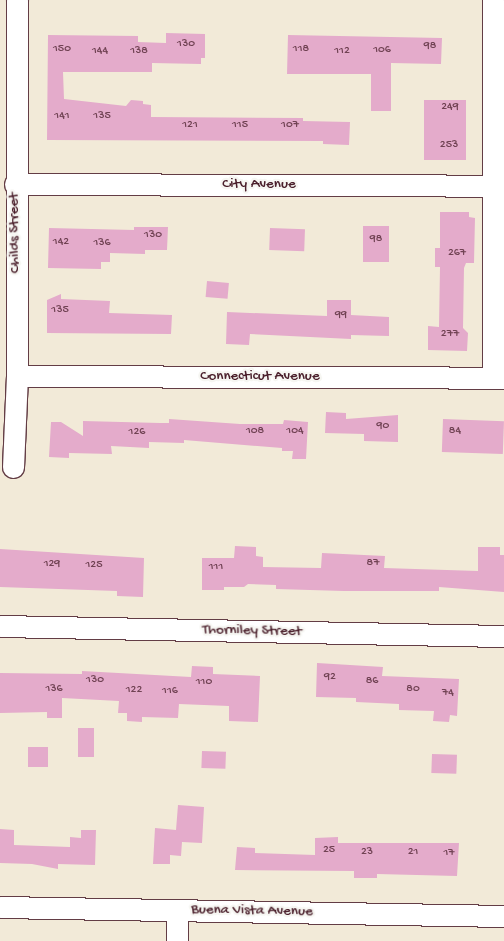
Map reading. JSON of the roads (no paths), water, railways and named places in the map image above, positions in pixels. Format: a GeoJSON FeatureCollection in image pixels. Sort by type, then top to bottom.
{"type":"FeatureCollection","features":[{"type":"Feature","properties":{"kind":"street","name":"Childs Street"},"geometry":{"type":"LineString","coordinates":[[13,467],[17,376],[15,184],[17,0]]}},
{"type":"Feature","properties":{"kind":"street"},"geometry":{"type":"LineString","coordinates":[[494,0],[499,186],[499,378]]}},
{"type":"Feature","properties":{"kind":"street","name":"City Avenue"},"geometry":{"type":"LineString","coordinates":[[15,184],[499,186]]}},
{"type":"Feature","properties":{"kind":"street","name":"Connecticut Avenue"},"geometry":{"type":"LineString","coordinates":[[17,376],[499,378]]}},
{"type":"Feature","properties":{"kind":"street","name":"Thorniley Street"},"geometry":{"type":"LineString","coordinates":[[0,626],[504,636]]}},
{"type":"Feature","properties":{"kind":"street","name":"Buena Vista Avenue"},"geometry":{"type":"LineString","coordinates":[[0,907],[504,916]]}},
{"type":"Feature","properties":{"kind":"street"},"geometry":{"type":"LineString","coordinates":[[177,910],[177,941]]}}]}
